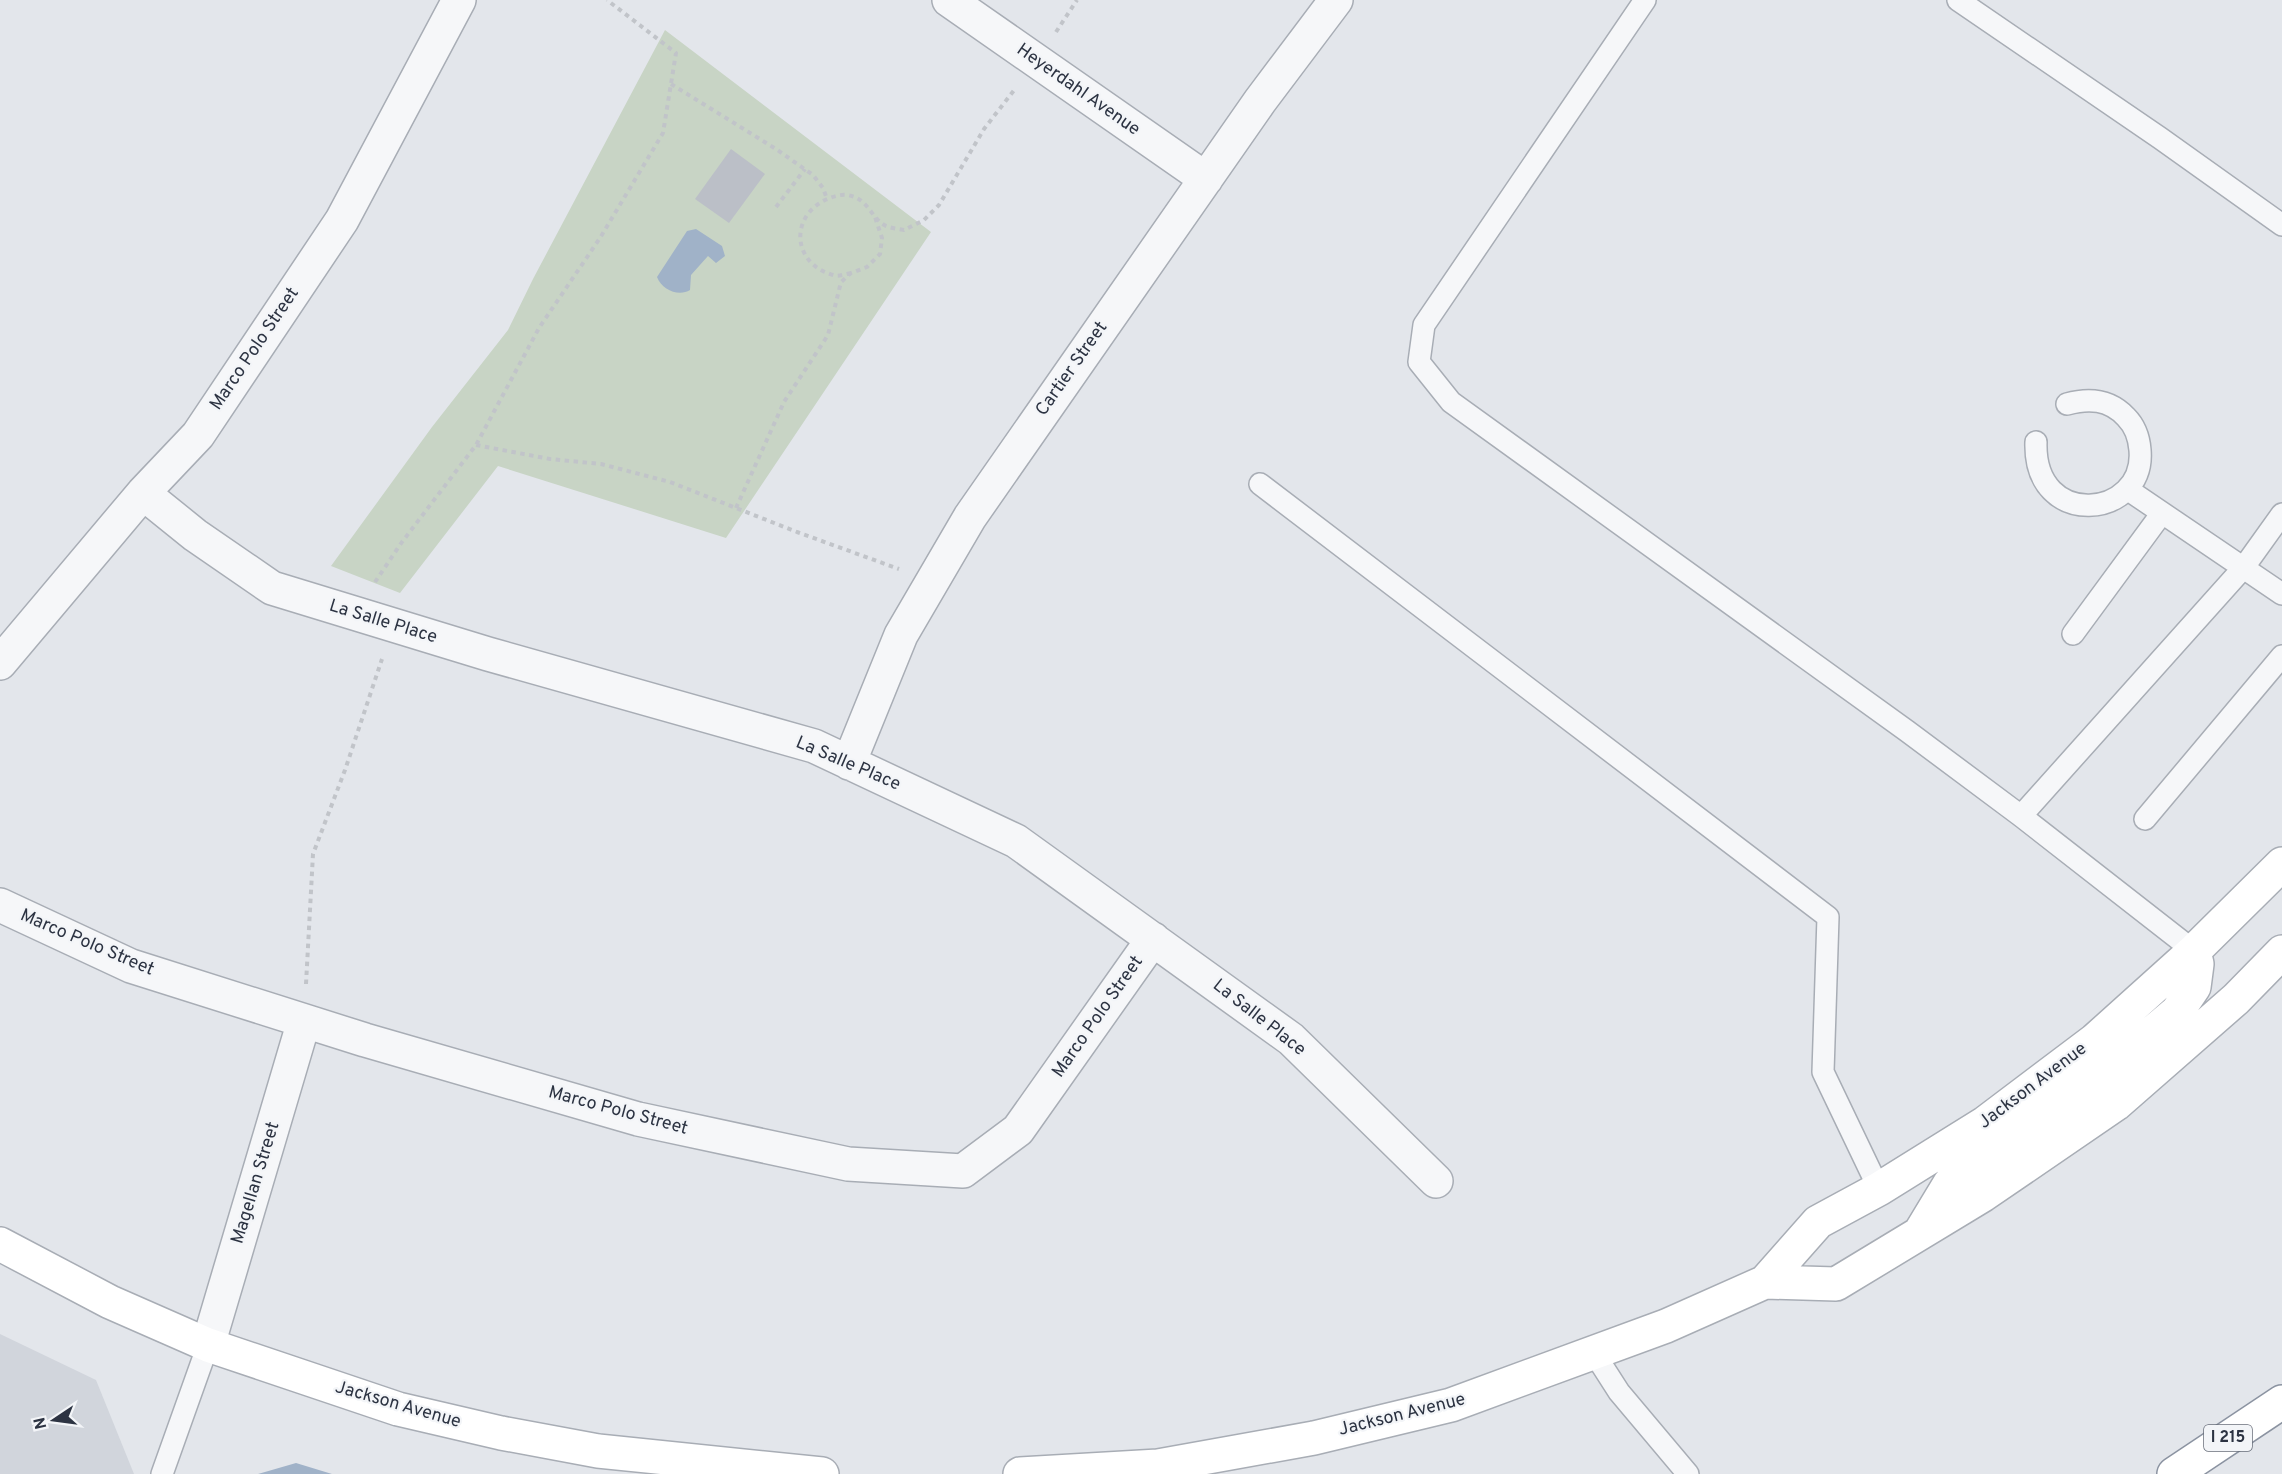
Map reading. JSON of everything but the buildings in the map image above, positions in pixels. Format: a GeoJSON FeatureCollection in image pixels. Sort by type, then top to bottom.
{"type":"FeatureCollection","features":[{"type":"Feature","properties":{"kind":"main road","name":"Jackson Avenue"},"geometry":{"type":"LineString","coordinates":[[1020,1474],[1158,1466],[1314,1438],[1451,1405],[1666,1326],[1765,1282],[1818,1222],[1879,1189],[1985,1123],[2095,1040],[2194,951],[2282,864]]}},
{"type":"Feature","properties":{"kind":"main road"},"geometry":{"type":"LineString","coordinates":[[1918,1235],[1950,1182],[2003,1149],[2115,1064],[2177,1012],[2194,987],[2197,964],[2194,951]]}},
{"type":"Feature","properties":{"kind":"main road","name":"Jackson Avenue"},"geometry":{"type":"LineString","coordinates":[[1765,1282],[1836,1284],[1983,1195],[2116,1104],[2236,999],[2282,952]]}},
{"type":"Feature","properties":{"kind":"main road","name":"Jackson Avenue"},"geometry":{"type":"LineString","coordinates":[[0,1244],[110,1302],[208,1345],[399,1409],[501,1433],[598,1451],[822,1474]]}},
{"type":"Feature","properties":{"kind":"main road","name":"I 215"},"geometry":{"type":"LineString","coordinates":[[2174,1474],[2282,1402]]}},
{"type":"Feature","properties":{"kind":"street","name":"Marco Polo Street"},"geometry":{"type":"LineString","coordinates":[[0,663],[143,493],[198,435],[342,220],[459,0]]}},
{"type":"Feature","properties":{"kind":"street","name":"Heyerdahl Avenue"},"geometry":{"type":"LineString","coordinates":[[950,0],[1206,179]]}},
{"type":"Feature","properties":{"kind":"street","name":"Cartier Street"},"geometry":{"type":"LineString","coordinates":[[849,763],[901,635],[969,517],[1260,101],[1336,0]]}},
{"type":"Feature","properties":{"kind":"street","name":"La Salle Place"},"geometry":{"type":"LineString","coordinates":[[143,493],[195,535],[272,588],[488,654],[814,746],[1016,841],[1291,1039],[1436,1181]]}},
{"type":"Feature","properties":{"kind":"street","name":"Marco Polo Street"},"geometry":{"type":"LineString","coordinates":[[0,905],[131,966],[304,1021],[638,1119],[848,1164],[963,1171],[1018,1130],[1153,939]]}},
{"type":"Feature","properties":{"kind":"street","name":"Magellan Street"},"geometry":{"type":"LineString","coordinates":[[208,1345],[304,1021]]}},
{"type":"Feature","properties":{"kind":"lane"},"geometry":{"type":"LineString","coordinates":[[1645,0],[1424,325],[1419,362],[1451,402],[1907,731],[2021,816],[2194,951]]}},
{"type":"Feature","properties":{"kind":"lane"},"geometry":{"type":"LineString","coordinates":[[1958,0],[2160,138],[2282,225]]}},
{"type":"Feature","properties":{"kind":"lane"},"geometry":{"type":"LineString","coordinates":[[2036,442],[2035,459],[2040,476],[2050,490],[2064,500],[2080,505],[2097,505],[2113,500],[2127,489],[2137,474],[2141,457],[2139,439],[2131,423],[2118,410],[2102,402],[2084,400],[2067,404]]}},
{"type":"Feature","properties":{"kind":"lane"},"geometry":{"type":"LineString","coordinates":[[1260,484],[1828,917],[1823,1072],[1879,1189]]}},
{"type":"Feature","properties":{"kind":"lane"},"geometry":{"type":"LineString","coordinates":[[2127,489],[2282,594]]}},
{"type":"Feature","properties":{"kind":"lane"},"geometry":{"type":"LineString","coordinates":[[2073,634],[2162,513]]}},
{"type":"Feature","properties":{"kind":"lane"},"geometry":{"type":"LineString","coordinates":[[2021,816],[2244,567],[2282,514]]}},
{"type":"Feature","properties":{"kind":"lane"},"geometry":{"type":"LineString","coordinates":[[2145,819],[2282,656]]}},
{"type":"Feature","properties":{"kind":"lane"},"geometry":{"type":"LineString","coordinates":[[162,1474],[208,1345]]}},
{"type":"Feature","properties":{"kind":"lane"},"geometry":{"type":"LineString","coordinates":[[1594,1353],[1619,1392],[1688,1474]]}},
{"type":"Feature","properties":{"kind":"path"},"geometry":{"type":"LineString","coordinates":[[354,613],[402,542],[476,445],[539,328],[600,238],[663,133],[675,53],[607,0]]}},
{"type":"Feature","properties":{"kind":"path"},"geometry":{"type":"LineString","coordinates":[[874,214],[882,238],[880,254],[867,267],[834,276],[810,262],[799,239],[800,227],[807,213],[827,199],[847,195],[864,201],[885,226],[904,230],[924,220],[939,205],[984,129],[1036,61],[1077,0]]}},
{"type":"Feature","properties":{"kind":"path"},"geometry":{"type":"LineString","coordinates":[[671,84],[722,114],[805,169],[824,188],[827,199]]}},
{"type":"Feature","properties":{"kind":"path"},"geometry":{"type":"LineString","coordinates":[[776,207],[805,169]]}},
{"type":"Feature","properties":{"kind":"path"},"geometry":{"type":"LineString","coordinates":[[736,508],[784,402],[828,335],[841,282],[851,273]]}},
{"type":"Feature","properties":{"kind":"path"},"geometry":{"type":"LineString","coordinates":[[476,445],[550,459],[601,464],[670,482],[933,581]]}},
{"type":"Feature","properties":{"kind":"path"},"geometry":{"type":"LineString","coordinates":[[304,1021],[313,854],[345,770],[393,625]]}},
{"type":"Feature","properties":{"kind":"shaded area"},"geometry":{"type":"Polygon","coordinates":[[[0,1334],[96,1380],[134,1474],[0,1474],[0,1334]]]}},
{"type":"Feature","properties":{"kind":"green space"},"geometry":{"type":"Polygon","coordinates":[[[665,30],[931,232],[726,538],[498,466],[400,593],[331,566],[432,427],[508,330],[665,30]]]}},
{"type":"Feature","properties":{"kind":"water"},"geometry":{"type":"Polygon","coordinates":[[[696,229],[722,246],[725,256],[716,263],[708,256],[691,275],[690,290],[681,293],[671,291],[659,282],[657,277],[687,231],[696,229]]]}},
{"type":"Feature","properties":{"kind":"water"},"geometry":{"type":"Polygon","coordinates":[[[296,1463],[332,1474],[258,1474],[296,1463]]]}}]}
